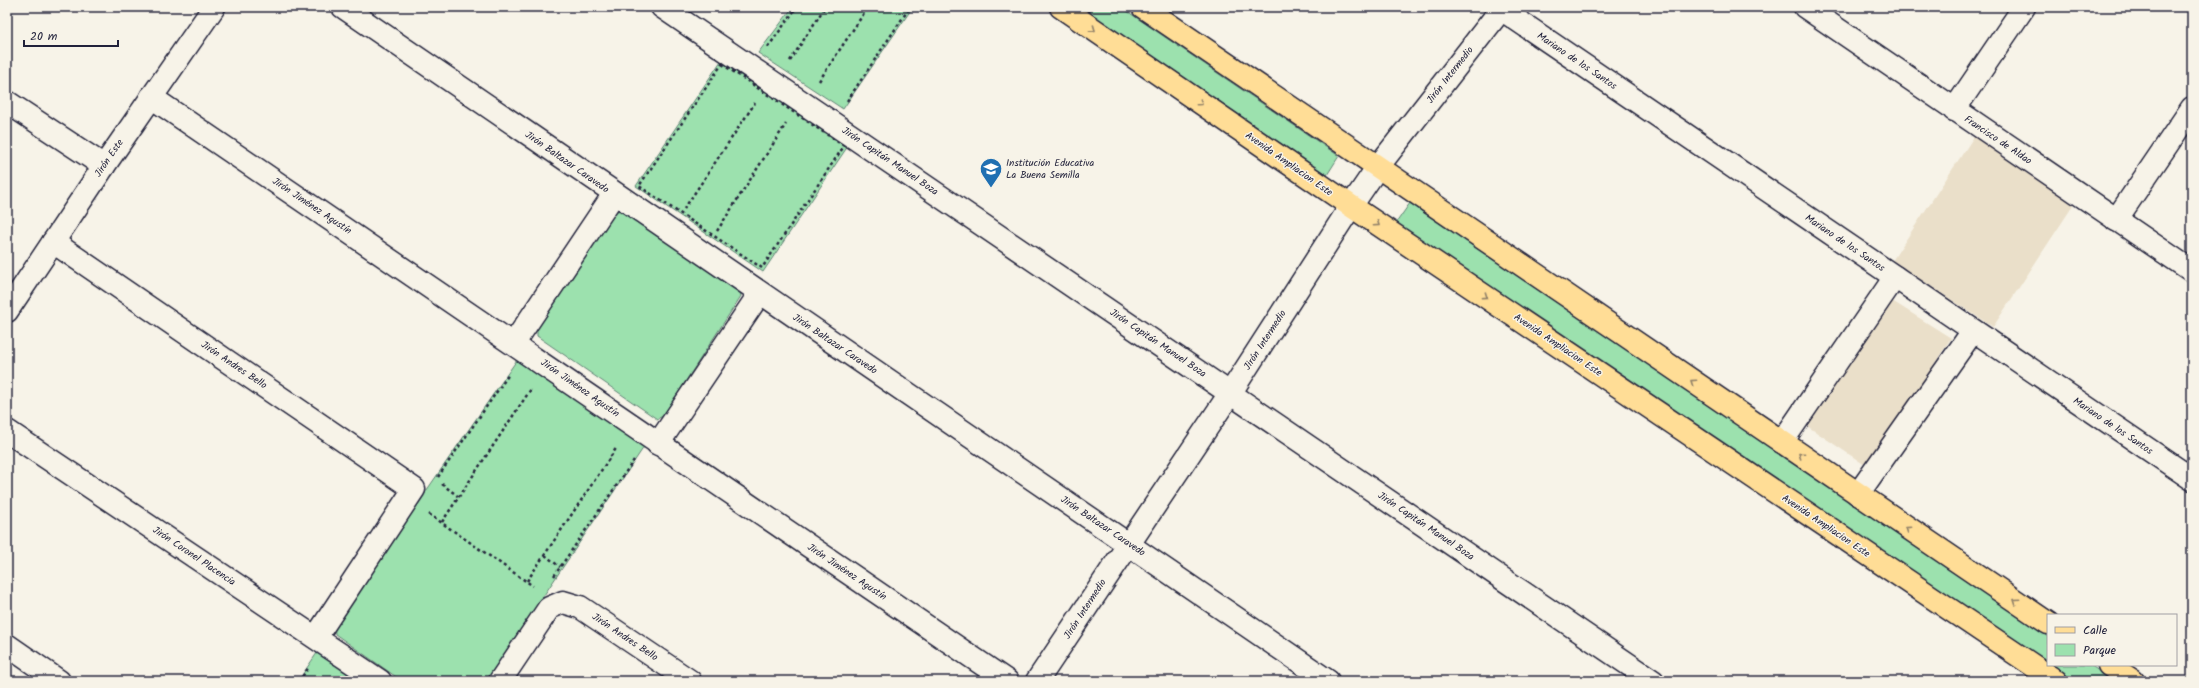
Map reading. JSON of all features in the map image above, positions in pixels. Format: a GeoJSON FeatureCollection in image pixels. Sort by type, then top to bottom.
{"type":"FeatureCollection","features":[{"type":"Feature","properties":{"kind":"main road","name":"Avenida Ampliacion Este"},"geometry":{"type":"LineString","coordinates":[[1061,7],[1351,206],[2056,681]]}},
{"type":"Feature","properties":{"kind":"main road"},"geometry":{"type":"LineString","coordinates":[[1143,7],[1377,168],[2047,622]]}},
{"type":"Feature","properties":{"kind":"main road"},"geometry":{"type":"LineString","coordinates":[[2111,666],[2133,681]]}},
{"type":"Feature","properties":{"kind":"street","name":"Jirón Este"},"geometry":{"type":"LineString","coordinates":[[7,311],[104,166],[214,7]]}},
{"type":"Feature","properties":{"kind":"street","name":"Jirón Baltazar Caravedo"},"geometry":{"type":"LineString","coordinates":[[342,7],[1328,681]]}},
{"type":"Feature","properties":{"kind":"street","name":"Jirón Capitán Manuel Boza"},"geometry":{"type":"LineString","coordinates":[[662,7],[1231,392],[1652,681]]}},
{"type":"Feature","properties":{"kind":"street","name":"Francisco de Aldao"},"geometry":{"type":"LineString","coordinates":[[1805,7],[2192,271]]}},
{"type":"Feature","properties":{"kind":"street"},"geometry":{"type":"LineString","coordinates":[[1954,110],[2024,7]]}},
{"type":"Feature","properties":{"kind":"street","name":"Jirón Intermedio"},"geometry":{"type":"LineString","coordinates":[[1037,681],[1128,543],[1231,392],[1377,168],[1501,8]]}},
{"type":"Feature","properties":{"kind":"street","name":"Mariano de los Santos"},"geometry":{"type":"LineString","coordinates":[[1501,8],[2192,480]]}},
{"type":"Feature","properties":{"kind":"street","name":"Jirón Jiménez Agustín"},"geometry":{"type":"LineString","coordinates":[[151,97],[514,342],[658,444],[1007,681]]}},
{"type":"Feature","properties":{"kind":"street"},"geometry":{"type":"LineString","coordinates":[[7,102],[104,166]]}},
{"type":"Feature","properties":{"kind":"street"},"geometry":{"type":"LineString","coordinates":[[2116,220],[2192,108]]}},
{"type":"Feature","properties":{"kind":"street"},"geometry":{"type":"LineString","coordinates":[[514,342],[614,194]]}},
{"type":"Feature","properties":{"kind":"street","name":"Jirón Andres Bello"},"geometry":{"type":"LineString","coordinates":[[53,242],[414,489],[316,638]]}},
{"type":"Feature","properties":{"kind":"street"},"geometry":{"type":"LineString","coordinates":[[1782,442],[1895,277]]}},
{"type":"Feature","properties":{"kind":"street"},"geometry":{"type":"LineString","coordinates":[[658,444],[760,293]]}},
{"type":"Feature","properties":{"kind":"street"},"geometry":{"type":"LineString","coordinates":[[1858,494],[1973,331]]}},
{"type":"Feature","properties":{"kind":"street","name":"Jirón Coronel Placencia"},"geometry":{"type":"LineString","coordinates":[[7,431],[380,681]]}},
{"type":"Feature","properties":{"kind":"street","name":"Jirón Andres Bello"},"geometry":{"type":"LineString","coordinates":[[500,681],[549,608],[564,602],[580,607],[690,681]]}},
{"type":"Feature","properties":{"kind":"street"},"geometry":{"type":"LineString","coordinates":[[7,645],[60,681]]}},
{"type":"Feature","properties":{"kind":"path"},"geometry":{"type":"LineString","coordinates":[[766,49],[797,7]]}},
{"type":"Feature","properties":{"kind":"path"},"geometry":{"type":"LineString","coordinates":[[788,63],[825,7]]}},
{"type":"Feature","properties":{"kind":"path"},"geometry":{"type":"LineString","coordinates":[[818,82],[868,7]]}},
{"type":"Feature","properties":{"kind":"path"},"geometry":{"type":"LineString","coordinates":[[843,108],[910,7]]}},
{"type":"Feature","properties":{"kind":"path"},"geometry":{"type":"LineString","coordinates":[[639,186],[722,64]]}},
{"type":"Feature","properties":{"kind":"path"},"geometry":{"type":"LineString","coordinates":[[681,214],[763,92]]}},
{"type":"Feature","properties":{"kind":"path"},"geometry":{"type":"LineString","coordinates":[[714,236],[794,112]]}},
{"type":"Feature","properties":{"kind":"path"},"geometry":{"type":"LineString","coordinates":[[762,268],[844,146]]}},
{"type":"Feature","properties":{"kind":"path"},"geometry":{"type":"LineString","coordinates":[[442,522],[532,388]]}},
{"type":"Feature","properties":{"kind":"path"},"geometry":{"type":"LineString","coordinates":[[527,581],[618,446]]}},
{"type":"Feature","properties":{"kind":"path"},"geometry":{"type":"LineString","coordinates":[[553,577],[635,458]]}},
{"type":"Feature","properties":{"kind":"path"},"geometry":{"type":"LineString","coordinates":[[436,480],[459,497]]}},
{"type":"Feature","properties":{"kind":"path"},"geometry":{"type":"LineString","coordinates":[[423,510],[537,589]]}},
{"type":"Feature","properties":{"kind":"path"},"geometry":{"type":"LineString","coordinates":[[544,555],[560,567]]}},
{"type":"Feature","properties":{"kind":"shaded area"},"geometry":{"type":"Polygon","coordinates":[[[1979,129],[2080,195],[1993,327],[1892,261],[1979,129]]]}},
{"type":"Feature","properties":{"kind":"shaded area"},"geometry":{"type":"Polygon","coordinates":[[[1889,299],[1951,338],[1868,467],[1807,426],[1889,299]]]}},
{"type":"Feature","properties":{"kind":"green space"},"geometry":{"type":"Polygon","coordinates":[[[793,7],[913,7],[843,109],[758,53],[793,7]]]}},
{"type":"Feature","properties":{"kind":"green space"},"geometry":{"type":"Polygon","coordinates":[[[1081,7],[1121,7],[1339,156],[1327,175],[1081,7]]]}},
{"type":"Feature","properties":{"kind":"green space"},"geometry":{"type":"Polygon","coordinates":[[[721,61],[848,146],[763,272],[636,186],[721,61]]]}},
{"type":"Feature","properties":{"kind":"green space"},"geometry":{"type":"Polygon","coordinates":[[[1410,203],[2047,635],[2047,665],[1396,223],[1410,203]]]}},
{"type":"Feature","properties":{"kind":"green space"},"geometry":{"type":"Polygon","coordinates":[[[621,210],[739,289],[741,296],[663,416],[657,419],[537,336],[537,329],[614,212],[621,210]]]}},
{"type":"Feature","properties":{"kind":"green space"},"geometry":{"type":"Polygon","coordinates":[[[519,357],[646,444],[486,681],[402,681],[335,634],[334,624],[519,357]]]}},
{"type":"Feature","properties":{"kind":"green space"},"geometry":{"type":"Polygon","coordinates":[[[317,653],[359,681],[298,681],[317,653]]]}},
{"type":"Feature","properties":{"kind":"green space"},"geometry":{"type":"Polygon","coordinates":[[[2049,666],[2092,666],[2114,681],[2071,681],[2049,666]]]}},
{"type":"Feature","properties":{"kind":"place","name":"Institución Educativa La Buena Semilla"},"geometry":{"type":"Point","coordinates":[991,188]}}]}
